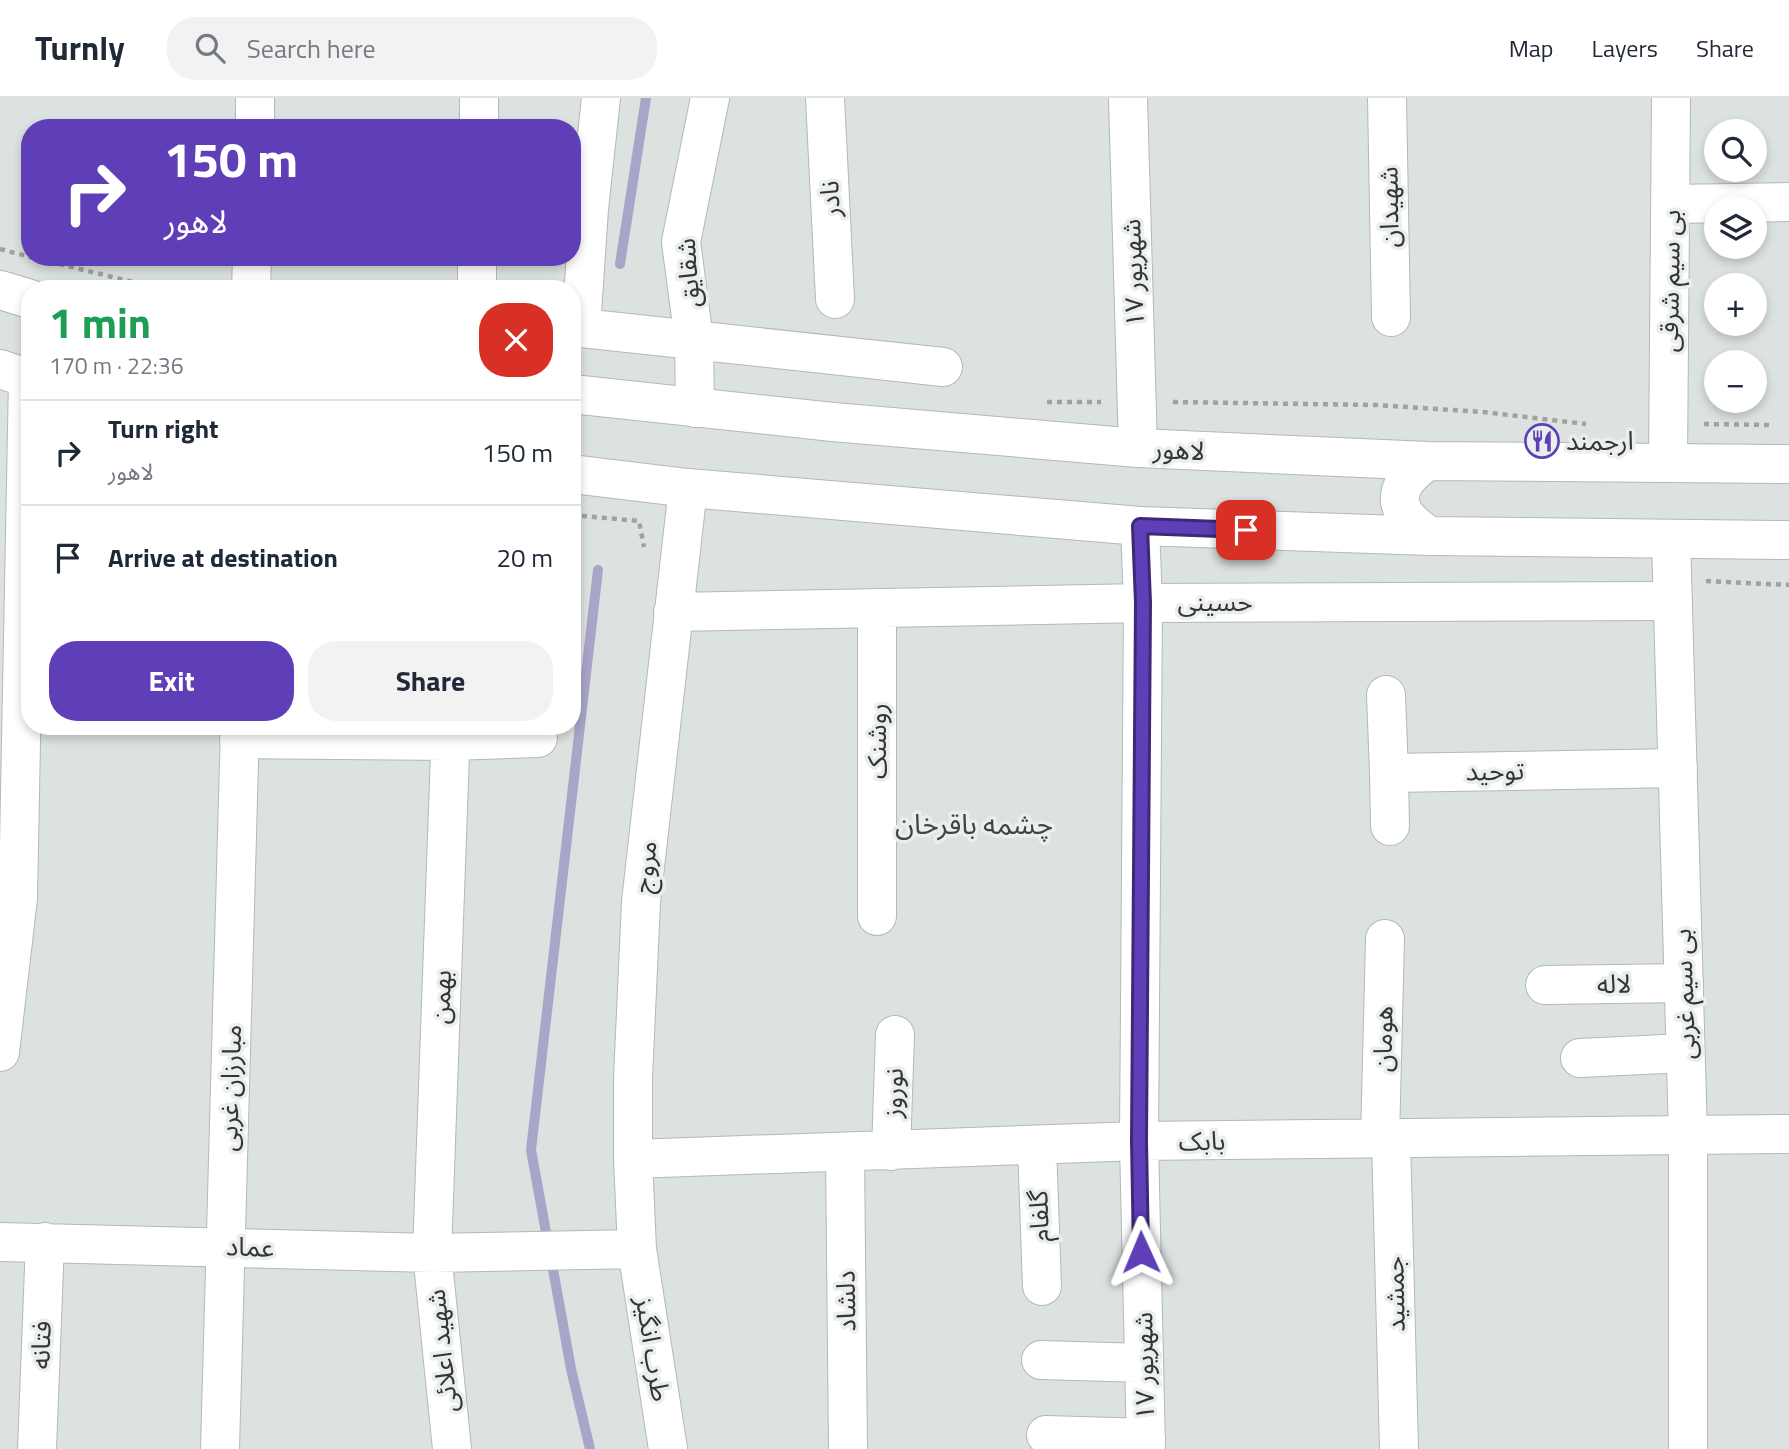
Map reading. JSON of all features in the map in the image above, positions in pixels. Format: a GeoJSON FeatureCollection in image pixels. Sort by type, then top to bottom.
{"type":"FeatureCollection","features":[{"type":"Feature","properties":{"kind":"street"},"geometry":{"type":"LineString","coordinates":[[255,98],[255,119]]}},
{"type":"Feature","properties":{"kind":"street"},"geometry":{"type":"LineString","coordinates":[[479,98],[479,119]]}},
{"type":"Feature","properties":{"kind":"street"},"geometry":{"type":"LineString","coordinates":[[581,288],[601,98]]}},
{"type":"Feature","properties":{"kind":"street","name":"شقایق"},"geometry":{"type":"LineString","coordinates":[[695,408],[694,340],[681,242],[710,98]]}},
{"type":"Feature","properties":{"kind":"street","name":"نادر"},"geometry":{"type":"LineString","coordinates":[[825,98],[835,299]]}},
{"type":"Feature","properties":{"kind":"street","name":"۱۷ شهریور"},"geometry":{"type":"LineString","coordinates":[[1128,98],[1138,448]]}},
{"type":"Feature","properties":{"kind":"street","name":"شهیدان"},"geometry":{"type":"LineString","coordinates":[[1387,98],[1391,317]]}},
{"type":"Feature","properties":{"kind":"street","name":"بی سیم شرقی"},"geometry":{"type":"LineString","coordinates":[[1668,463],[1671,98]]}},
{"type":"Feature","properties":{"kind":"street"},"geometry":{"type":"LineString","coordinates":[[1671,204],[1789,202]]}},
{"type":"Feature","properties":{"kind":"street"},"geometry":{"type":"LineString","coordinates":[[0,290],[21,296]]}},
{"type":"Feature","properties":{"kind":"street"},"geometry":{"type":"LineString","coordinates":[[581,328],[943,367]]}},
{"type":"Feature","properties":{"kind":"street"},"geometry":{"type":"LineString","coordinates":[[0,1052],[9,898],[19,375]]}},
{"type":"Feature","properties":{"kind":"street","name":"لاهور"},"geometry":{"type":"LineString","coordinates":[[581,395],[695,408],[1138,448],[1428,461],[1789,464]]}},
{"type":"Feature","properties":{"kind":"street"},"geometry":{"type":"LineString","coordinates":[[1428,461],[1410,473],[1402,486],[1400,496],[1404,514],[1409,522],[1430,536]]}},
{"type":"Feature","properties":{"kind":"street"},"geometry":{"type":"LineString","coordinates":[[581,475],[688,488],[1140,526],[1430,536],[1789,540]]}},
{"type":"Feature","properties":{"kind":"street","name":"مروج"},"geometry":{"type":"LineString","coordinates":[[637,1249],[633,1078],[641,902],[688,488]]}},
{"type":"Feature","properties":{"kind":"street","name":"۱۷ شهریور"},"geometry":{"type":"LineString","coordinates":[[1140,526],[1143,603],[1139,1141],[1146,1443]]}},
{"type":"Feature","properties":{"kind":"street","name":"بی سیم غربی"},"geometry":{"type":"LineString","coordinates":[[1671,538],[1688,1135],[1688,1449]]}},
{"type":"Feature","properties":{"kind":"street","name":"حسینی"},"geometry":{"type":"LineString","coordinates":[[673,612],[1143,603],[1673,601]]}},
{"type":"Feature","properties":{"kind":"street","name":"روشنک"},"geometry":{"type":"LineString","coordinates":[[877,608],[877,916]]}},
{"type":"Feature","properties":{"kind":"street"},"geometry":{"type":"LineString","coordinates":[[1386,695],[1390,826]]}},
{"type":"Feature","properties":{"kind":"street","name":"مبارزان غربی"},"geometry":{"type":"LineString","coordinates":[[220,1449],[239,735]]}},
{"type":"Feature","properties":{"kind":"street","name":"بهمن"},"geometry":{"type":"LineString","coordinates":[[432,1253],[451,735]]}},
{"type":"Feature","properties":{"kind":"street"},"geometry":{"type":"LineString","coordinates":[[473,735],[538,738]]}},
{"type":"Feature","properties":{"kind":"street","name":"توحید"},"geometry":{"type":"LineString","coordinates":[[1389,773],[1678,768]]}},
{"type":"Feature","properties":{"kind":"street","name":"هومان"},"geometry":{"type":"LineString","coordinates":[[1385,939],[1386,1139]]}},
{"type":"Feature","properties":{"kind":"street","name":"لاله"},"geometry":{"type":"LineString","coordinates":[[1545,985],[1684,983]]}},
{"type":"Feature","properties":{"kind":"street","name":"نوروز"},"geometry":{"type":"LineString","coordinates":[[891,1151],[895,1035]]}},
{"type":"Feature","properties":{"kind":"street"},"geometry":{"type":"LineString","coordinates":[[1580,1058],[1685,1053]]}},
{"type":"Feature","properties":{"kind":"street","name":"بابک"},"geometry":{"type":"LineString","coordinates":[[633,1159],[1139,1141],[1789,1134]]}},
{"type":"Feature","properties":{"kind":"street","name":"جمشید"},"geometry":{"type":"LineString","coordinates":[[1386,1139],[1399,1449]]}},
{"type":"Feature","properties":{"kind":"street","name":"گلفام"},"geometry":{"type":"LineString","coordinates":[[1037,1146],[1042,1286]]}},
{"type":"Feature","properties":{"kind":"street","name":"دلشاد"},"geometry":{"type":"LineString","coordinates":[[845,1152],[848,1449]]}},
{"type":"Feature","properties":{"kind":"street","name":"عماد"},"geometry":{"type":"LineString","coordinates":[[0,1242],[432,1253],[637,1249]]}},
{"type":"Feature","properties":{"kind":"street","name":"فتانه"},"geometry":{"type":"LineString","coordinates":[[37,1449],[45,1242]]}},
{"type":"Feature","properties":{"kind":"street","name":"طرب انگیز"},"geometry":{"type":"LineString","coordinates":[[637,1249],[668,1449]]}},
{"type":"Feature","properties":{"kind":"street","name":"شهید اعلائی"},"geometry":{"type":"LineString","coordinates":[[432,1253],[452,1449]]}},
{"type":"Feature","properties":{"kind":"street"},"geometry":{"type":"LineString","coordinates":[[1041,1360],[1144,1363]]}},
{"type":"Feature","properties":{"kind":"street"},"geometry":{"type":"LineString","coordinates":[[1046,1436],[1146,1443]]}},
{"type":"Feature","properties":{"kind":"path"},"geometry":{"type":"LineString","coordinates":[[0,249],[21,255]]}},
{"type":"Feature","properties":{"kind":"path"},"geometry":{"type":"LineString","coordinates":[[67,266],[125,280]]}},
{"type":"Feature","properties":{"kind":"path"},"geometry":{"type":"LineString","coordinates":[[1039,402],[1376,405],[1483,412],[1599,426]]}},
{"type":"Feature","properties":{"kind":"path"},"geometry":{"type":"LineString","coordinates":[[1669,424],[1776,425]]}},
{"type":"Feature","properties":{"kind":"waterway"},"geometry":{"type":"LineString","coordinates":[[620,264],[646,98]]}},
{"type":"Feature","properties":{"kind":"waterway"},"geometry":{"type":"LineString","coordinates":[[581,717],[598,570]]}},
{"type":"Feature","properties":{"kind":"waterway"},"geometry":{"type":"LineString","coordinates":[[548,1243],[531,1150],[579,735]]}},
{"type":"Feature","properties":{"kind":"waterway"},"geometry":{"type":"LineString","coordinates":[[551,1258],[571,1369],[590,1449]]}},
{"type":"Feature","properties":{"kind":"place","name":"ارجمند"},"geometry":{"type":"Point","coordinates":[1542,441]}},
{"type":"Feature","properties":{"kind":"district","name":"چشمه باقرخان"},"geometry":{"type":"Point","coordinates":[974,824]}},
{"type":"Feature","properties":{"kind":"route"},"geometry":{"type":"LineString","coordinates":[[1141,1252],[1139,1141],[1143,582],[1140,526],[1246,530]]}}]}
